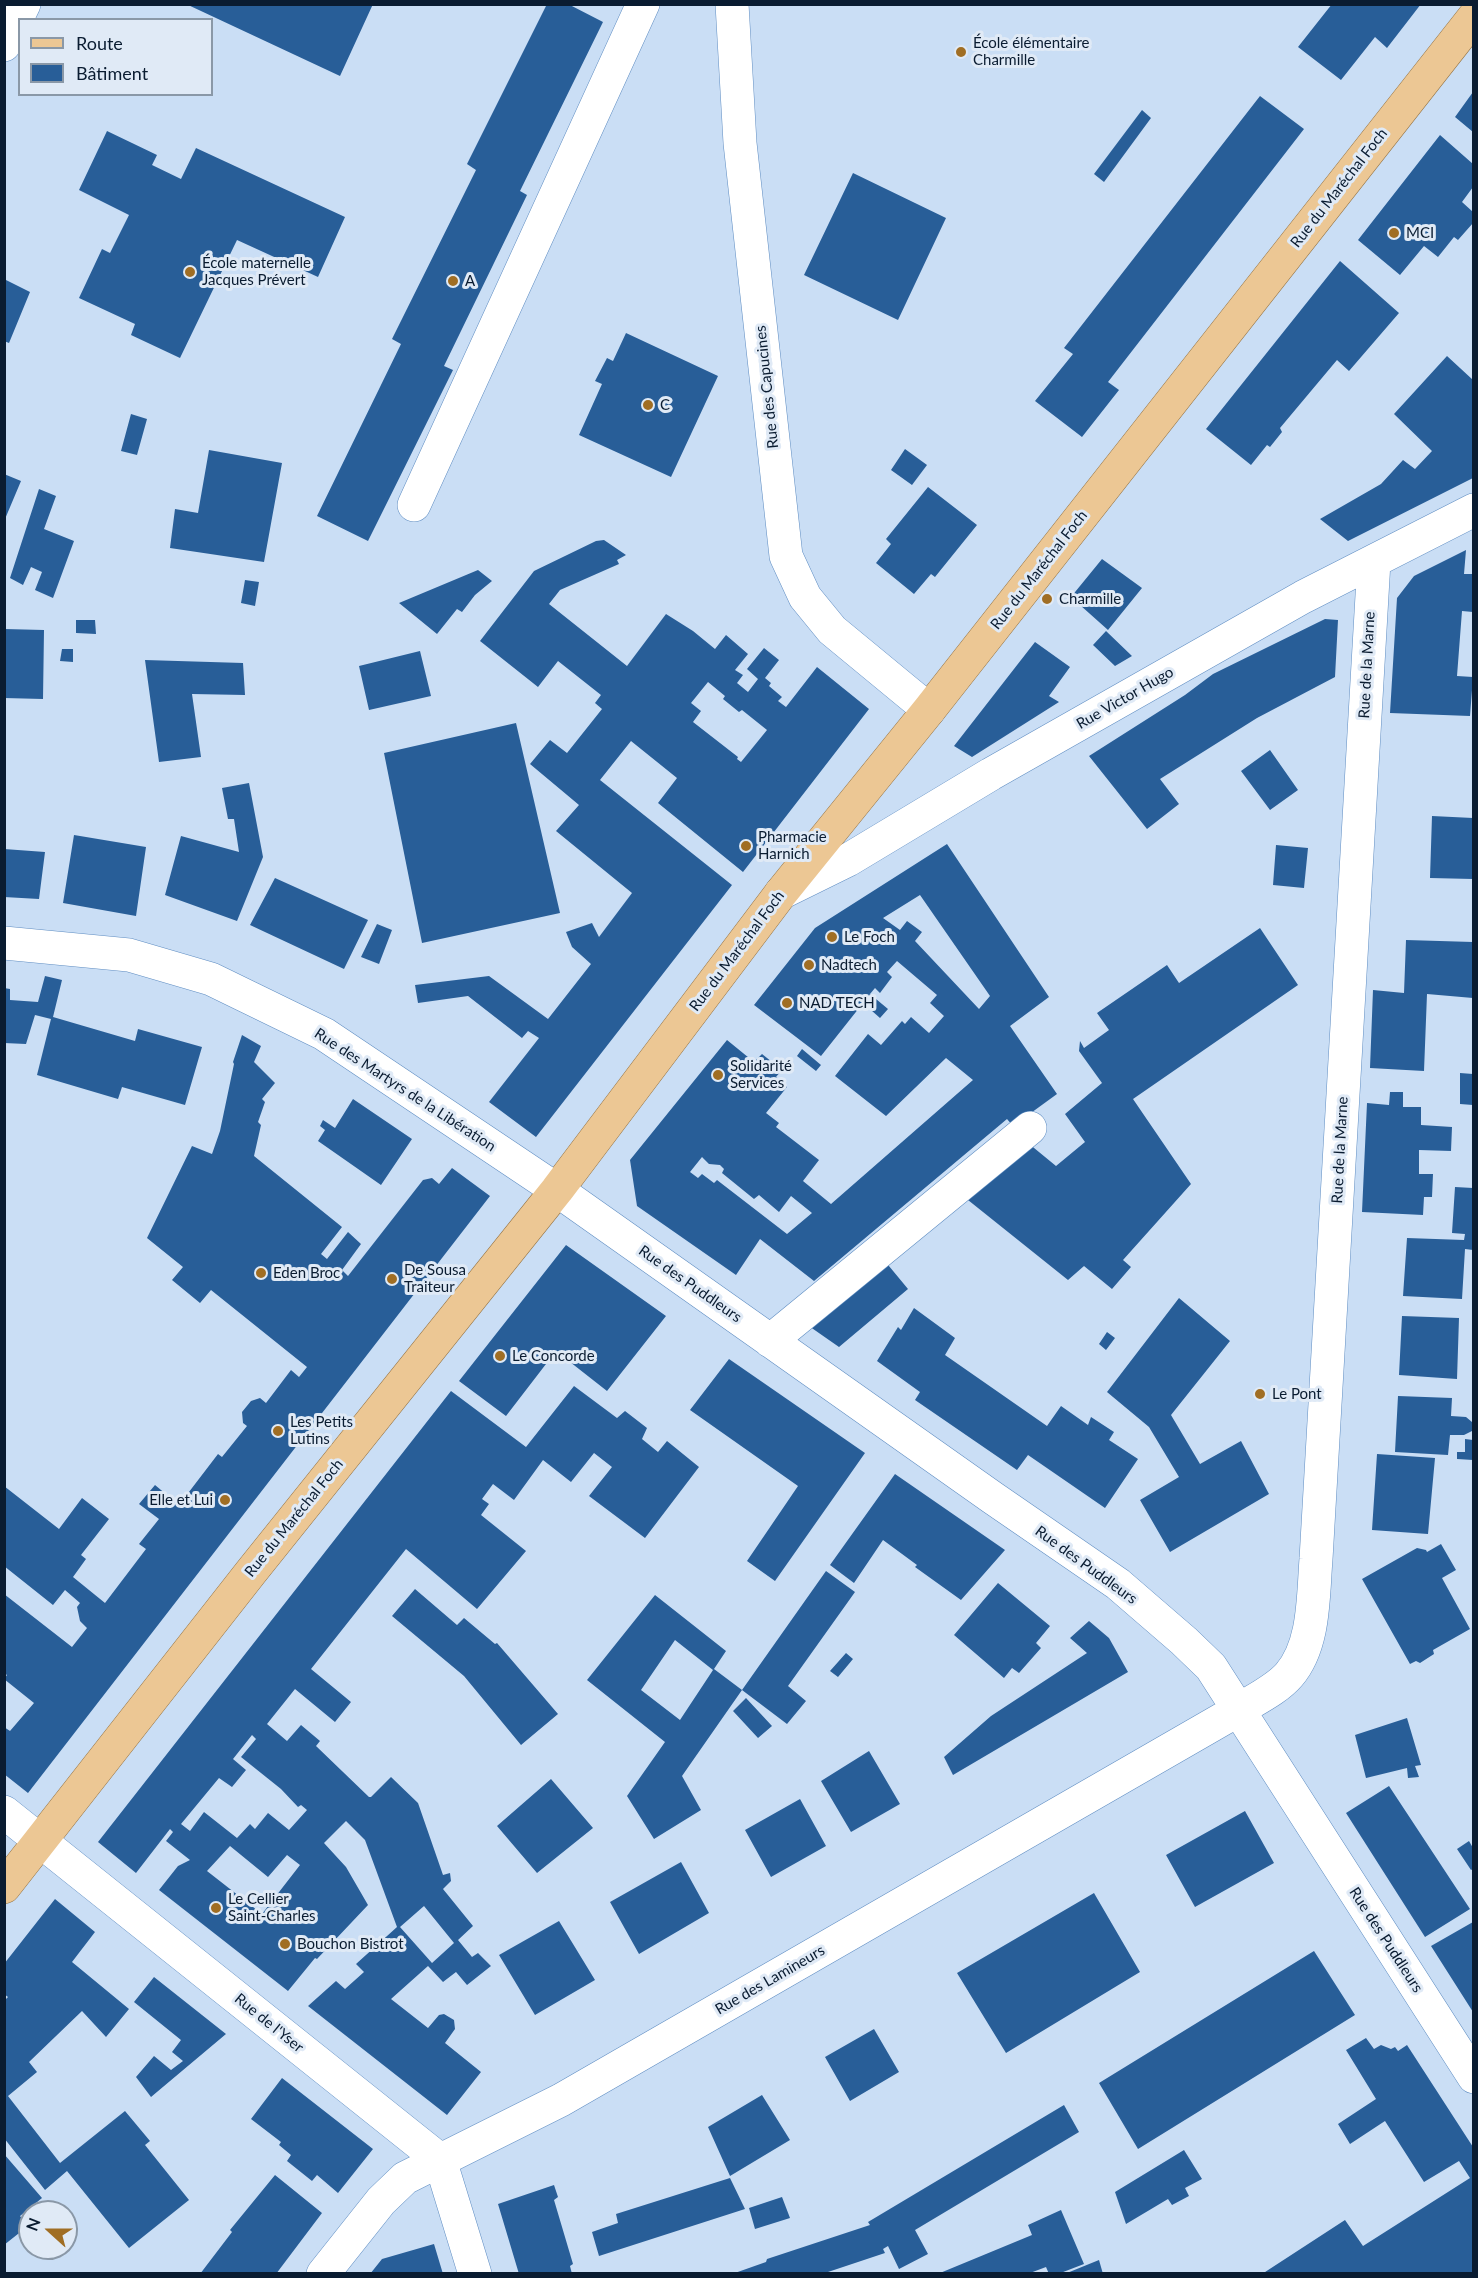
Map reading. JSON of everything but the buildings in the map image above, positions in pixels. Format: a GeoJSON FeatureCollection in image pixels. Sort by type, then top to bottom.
{"type":"FeatureCollection","features":[{"type":"Feature","properties":{"kind":"main road","name":"Rue du Maréchal Foch"},"geometry":{"type":"LineString","coordinates":[[4,1887],[259,1562],[557,1190],[781,893],[929,710],[1473,17]]}},
{"type":"Feature","properties":{"kind":"street"},"geometry":{"type":"LineString","coordinates":[[4,45],[24,4]]}},
{"type":"Feature","properties":{"kind":"street"},"geometry":{"type":"LineString","coordinates":[[414,505],[643,4]]}},
{"type":"Feature","properties":{"kind":"street","name":"Rue des Capucines"},"geometry":{"type":"LineString","coordinates":[[732,4],[740,143],[786,556],[805,597],[832,630],[929,710]]}},
{"type":"Feature","properties":{"kind":"street","name":"Rue Victor Hugo"},"geometry":{"type":"LineString","coordinates":[[781,893],[848,860],[1043,744],[1304,597],[1473,510]]}},
{"type":"Feature","properties":{"kind":"street","name":"Rue de la Marne"},"geometry":{"type":"LineString","coordinates":[[1240,1709],[1289,1675],[1303,1654],[1310,1622],[1330,1337],[1374,561]]}},
{"type":"Feature","properties":{"kind":"street","name":"Rue des Martyrs de la Libération"},"geometry":{"type":"LineString","coordinates":[[4,943],[129,955],[211,979],[324,1034],[557,1190]]}},
{"type":"Feature","properties":{"kind":"street"},"geometry":{"type":"LineString","coordinates":[[770,1341],[1030,1128]]}},
{"type":"Feature","properties":{"kind":"street","name":"Rue des Puddleurs"},"geometry":{"type":"LineString","coordinates":[[557,1190],[1118,1584],[1211,1667],[1240,1709],[1473,2077]]}},
{"type":"Feature","properties":{"kind":"street","name":"Rue des Lamineurs"},"geometry":{"type":"LineString","coordinates":[[323,2274],[381,2201],[405,2178],[561,2100],[1240,1709]]}},
{"type":"Feature","properties":{"kind":"street","name":"Rue de l'Yser"},"geometry":{"type":"LineString","coordinates":[[4,1812],[440,2160]]}},
{"type":"Feature","properties":{"kind":"street"},"geometry":{"type":"LineString","coordinates":[[440,2160],[475,2274]]}},
{"type":"Feature","properties":{"kind":"place","name":"École élémentaire Charmille"},"geometry":{"type":"Point","coordinates":[961,52]}},
{"type":"Feature","properties":{"kind":"place","name":"MCI"},"geometry":{"type":"Point","coordinates":[1394,233]}},
{"type":"Feature","properties":{"kind":"place","name":"École maternelle Jacques Prévert"},"geometry":{"type":"Point","coordinates":[190,272]}},
{"type":"Feature","properties":{"kind":"place","name":"A"},"geometry":{"type":"Point","coordinates":[453,281]}},
{"type":"Feature","properties":{"kind":"place","name":"C"},"geometry":{"type":"Point","coordinates":[648,405]}},
{"type":"Feature","properties":{"kind":"place","name":"Charmille"},"geometry":{"type":"Point","coordinates":[1047,599]}},
{"type":"Feature","properties":{"kind":"place","name":"Pharmacie Harnich"},"geometry":{"type":"Point","coordinates":[746,846]}},
{"type":"Feature","properties":{"kind":"place","name":"Le Foch"},"geometry":{"type":"Point","coordinates":[832,937]}},
{"type":"Feature","properties":{"kind":"place","name":"Nadtech"},"geometry":{"type":"Point","coordinates":[809,965]}},
{"type":"Feature","properties":{"kind":"place","name":"NAD TECH"},"geometry":{"type":"Point","coordinates":[787,1003]}},
{"type":"Feature","properties":{"kind":"place","name":"Solidarité Services"},"geometry":{"type":"Point","coordinates":[718,1075]}},
{"type":"Feature","properties":{"kind":"place","name":"Eden Broc"},"geometry":{"type":"Point","coordinates":[261,1273]}},
{"type":"Feature","properties":{"kind":"place","name":"De Sousa Traiteur"},"geometry":{"type":"Point","coordinates":[392,1279]}},
{"type":"Feature","properties":{"kind":"place","name":"Le Concorde"},"geometry":{"type":"Point","coordinates":[500,1356]}},
{"type":"Feature","properties":{"kind":"place","name":"Le Pont"},"geometry":{"type":"Point","coordinates":[1260,1394]}},
{"type":"Feature","properties":{"kind":"place","name":"Les Petits Lutins"},"geometry":{"type":"Point","coordinates":[278,1431]}},
{"type":"Feature","properties":{"kind":"place","name":"Elle et Lui"},"geometry":{"type":"Point","coordinates":[225,1500]}},
{"type":"Feature","properties":{"kind":"place","name":"Le Cellier Saint-Charles"},"geometry":{"type":"Point","coordinates":[216,1908]}},
{"type":"Feature","properties":{"kind":"place","name":"Bouchon Bistrot"},"geometry":{"type":"Point","coordinates":[285,1944]}}]}
